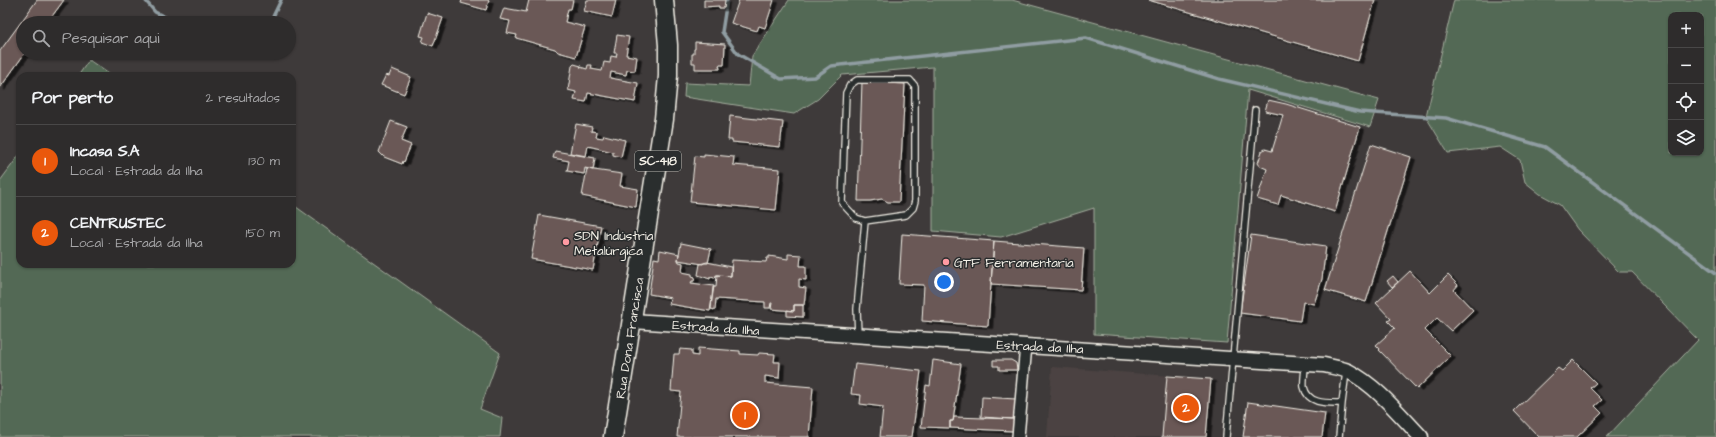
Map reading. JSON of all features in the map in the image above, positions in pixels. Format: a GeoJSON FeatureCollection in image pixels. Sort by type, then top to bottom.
{"type":"FeatureCollection","features":[{"type":"Feature","properties":{"kind":"main road","name":"Rua Dona Francisca"},"geometry":{"type":"LineString","coordinates":[[613,437],[665,112],[668,76],[668,44],[664,0]]}},
{"type":"Feature","properties":{"kind":"street","name":"Estrada da Ilha"},"geometry":{"type":"LineString","coordinates":[[632,321],[1233,358],[1324,365],[1346,370],[1377,391],[1421,437]]}},
{"type":"Feature","properties":{"kind":"street"},"geometry":{"type":"LineString","coordinates":[[1018,437],[1026,345]]}},
{"type":"Feature","properties":{"kind":"lane"},"geometry":{"type":"LineString","coordinates":[[857,80],[910,80],[915,86],[915,201],[913,208],[906,215],[865,221],[856,218],[842,203],[846,93],[850,84],[857,80]]}},
{"type":"Feature","properties":{"kind":"lane"},"geometry":{"type":"LineString","coordinates":[[1226,437],[1255,110]]}},
{"type":"Feature","properties":{"kind":"lane"},"geometry":{"type":"LineString","coordinates":[[858,336],[857,309],[865,221]]}},
{"type":"Feature","properties":{"kind":"lane"},"geometry":{"type":"LineString","coordinates":[[1305,363],[1304,388],[1308,395],[1314,400],[1325,404],[1342,403]]}},
{"type":"Feature","properties":{"kind":"lane"},"geometry":{"type":"LineString","coordinates":[[1339,437],[1346,370]]}},
{"type":"Feature","properties":{"kind":"shaded area"},"geometry":{"type":"Polygon","coordinates":[[[1052,367],[1211,379],[1206,437],[1047,437],[1052,367]]]}},
{"type":"Feature","properties":{"kind":"green space"},"geometry":{"type":"Polygon","coordinates":[[[789,0],[1012,0],[1379,100],[1370,127],[1248,90],[1227,343],[1094,334],[1094,208],[1001,237],[933,231],[933,67],[842,75],[818,99],[794,114],[684,97],[685,83],[749,86],[752,56],[789,0]]]}},
{"type":"Feature","properties":{"kind":"green space"},"geometry":{"type":"Polygon","coordinates":[[[1454,0],[1716,0],[1716,437],[1607,437],[1698,340],[1632,272],[1619,272],[1578,230],[1560,205],[1540,194],[1525,182],[1520,160],[1500,147],[1448,153],[1426,117],[1454,0]]]}},
{"type":"Feature","properties":{"kind":"green space"},"geometry":{"type":"Polygon","coordinates":[[[89,60],[106,72],[81,72],[89,60]]]}},
{"type":"Feature","properties":{"kind":"green space"},"geometry":{"type":"Polygon","coordinates":[[[16,159],[16,268],[296,268],[296,207],[500,353],[480,409],[502,418],[500,437],[0,437],[0,181],[16,159]]]}},
{"type":"Feature","properties":{"kind":"building"},"geometry":{"type":"Polygon","coordinates":[[[37,0],[64,0],[52,16],[25,16],[37,0]]]}},
{"type":"Feature","properties":{"kind":"building"},"geometry":{"type":"Polygon","coordinates":[[[462,0],[489,0],[486,10],[461,3],[462,0]]]}},
{"type":"Feature","properties":{"kind":"building"},"geometry":{"type":"Polygon","coordinates":[[[529,0],[573,0],[571,9],[568,9],[565,22],[585,27],[576,57],[558,52],[555,49],[516,38],[517,35],[507,33],[510,21],[500,19],[504,8],[526,12],[529,0]]]}},
{"type":"Feature","properties":{"kind":"building"},"geometry":{"type":"Polygon","coordinates":[[[587,0],[616,0],[612,17],[584,11],[587,0]]]}},
{"type":"Feature","properties":{"kind":"building"},"geometry":{"type":"Polygon","coordinates":[[[704,0],[725,0],[724,8],[719,8],[719,6],[704,7],[704,0]]]}},
{"type":"Feature","properties":{"kind":"building"},"geometry":{"type":"Polygon","coordinates":[[[739,0],[774,0],[765,28],[759,26],[757,31],[731,23],[739,0]]]}},
{"type":"Feature","properties":{"kind":"building"},"geometry":{"type":"Polygon","coordinates":[[[1148,0],[1375,0],[1358,61],[1148,0]]]}},
{"type":"Feature","properties":{"kind":"building"},"geometry":{"type":"Polygon","coordinates":[[[427,13],[443,18],[433,46],[422,42],[424,37],[420,36],[427,13]]]}},
{"type":"Feature","properties":{"kind":"building"},"geometry":{"type":"Polygon","coordinates":[[[16,29],[16,60],[20,60],[0,88],[0,51],[16,29]]]}},
{"type":"Feature","properties":{"kind":"building"},"geometry":{"type":"Polygon","coordinates":[[[617,35],[629,37],[626,55],[637,57],[635,71],[627,70],[626,75],[611,72],[610,78],[638,83],[635,102],[588,93],[586,102],[574,100],[576,92],[568,90],[572,66],[574,64],[587,69],[588,65],[592,65],[591,69],[602,71],[604,62],[610,63],[611,56],[616,57],[617,53],[614,53],[617,35]]]}},
{"type":"Feature","properties":{"kind":"building"},"geometry":{"type":"Polygon","coordinates":[[[695,42],[725,44],[724,65],[719,65],[720,69],[695,69],[695,63],[692,63],[692,54],[694,54],[695,42]]]}},
{"type":"Feature","properties":{"kind":"building"},"geometry":{"type":"Polygon","coordinates":[[[392,69],[411,77],[404,94],[381,85],[386,75],[389,76],[392,69]]]}},
{"type":"Feature","properties":{"kind":"building"},"geometry":{"type":"Polygon","coordinates":[[[862,82],[905,84],[899,202],[888,202],[882,199],[858,201],[862,82]]]}},
{"type":"Feature","properties":{"kind":"building"},"geometry":{"type":"Polygon","coordinates":[[[1268,100],[1286,104],[1360,127],[1335,212],[1281,195],[1278,205],[1257,199],[1267,169],[1260,166],[1258,163],[1262,151],[1265,149],[1272,151],[1283,115],[1265,111],[1268,100]]]}},
{"type":"Feature","properties":{"kind":"building"},"geometry":{"type":"Polygon","coordinates":[[[730,116],[783,122],[780,147],[732,142],[732,140],[728,140],[730,116]]]}},
{"type":"Feature","properties":{"kind":"building"},"geometry":{"type":"Polygon","coordinates":[[[391,121],[407,127],[401,141],[411,145],[402,164],[384,157],[379,152],[391,121]]]}},
{"type":"Feature","properties":{"kind":"building"},"geometry":{"type":"Polygon","coordinates":[[[576,124],[592,127],[591,131],[597,132],[596,137],[603,138],[604,135],[625,140],[621,157],[613,155],[613,152],[588,146],[586,156],[570,153],[576,124]]]}},
{"type":"Feature","properties":{"kind":"building"},"geometry":{"type":"Polygon","coordinates":[[[1371,144],[1411,157],[1366,302],[1325,290],[1371,144]]]}},
{"type":"Feature","properties":{"kind":"building"},"geometry":{"type":"Polygon","coordinates":[[[555,151],[595,158],[593,170],[585,168],[584,174],[567,171],[569,161],[553,158],[555,151]]]}},
{"type":"Feature","properties":{"kind":"building"},"geometry":{"type":"Polygon","coordinates":[[[704,154],[734,157],[733,165],[780,169],[776,210],[690,202],[695,156],[704,157],[704,154]]]}},
{"type":"Feature","properties":{"kind":"building"},"geometry":{"type":"Polygon","coordinates":[[[587,169],[622,174],[620,186],[638,189],[636,207],[582,196],[587,169]]]}},
{"type":"Feature","properties":{"kind":"building","name":"SDN Indústria Metalúrgica"},"geometry":{"type":"Polygon","coordinates":[[[539,215],[601,226],[593,270],[531,259],[539,215]]]}},
{"type":"Feature","properties":{"kind":"building","name":"GTF Ferramentaria"},"geometry":{"type":"Polygon","coordinates":[[[902,234],[994,241],[988,326],[922,321],[924,285],[899,284],[902,234]]]}},
{"type":"Feature","properties":{"kind":"building"},"geometry":{"type":"Polygon","coordinates":[[[1251,235],[1326,246],[1322,279],[1314,304],[1303,302],[1300,321],[1240,313],[1251,235]]]}},
{"type":"Feature","properties":{"kind":"building"},"geometry":{"type":"Polygon","coordinates":[[[994,241],[1084,248],[1081,290],[991,284],[994,241]]]}},
{"type":"Feature","properties":{"kind":"building"},"geometry":{"type":"Polygon","coordinates":[[[681,243],[711,249],[708,263],[703,264],[678,260],[681,243]]]}},
{"type":"Feature","properties":{"kind":"building"},"geometry":{"type":"Polygon","coordinates":[[[660,250],[679,254],[678,260],[679,262],[683,263],[682,272],[692,274],[692,276],[695,277],[694,281],[691,283],[714,286],[710,311],[669,304],[671,298],[649,294],[654,258],[659,259],[660,250]]]}},
{"type":"Feature","properties":{"kind":"building"},"geometry":{"type":"Polygon","coordinates":[[[788,254],[801,255],[800,266],[806,266],[806,280],[799,279],[799,287],[806,288],[804,305],[794,305],[794,311],[771,309],[772,303],[770,308],[765,308],[765,302],[716,299],[715,310],[711,309],[713,287],[716,287],[717,275],[731,276],[732,260],[766,262],[769,256],[788,259],[788,254]]]}},
{"type":"Feature","properties":{"kind":"building"},"geometry":{"type":"Polygon","coordinates":[[[707,262],[731,267],[731,276],[716,275],[715,278],[710,277],[710,279],[698,275],[700,264],[707,262]]]}},
{"type":"Feature","properties":{"kind":"building"},"geometry":{"type":"Polygon","coordinates":[[[1410,271],[1430,293],[1448,275],[1458,285],[1454,290],[1473,310],[1451,331],[1437,318],[1425,330],[1451,356],[1417,389],[1379,350],[1380,349],[1376,345],[1395,328],[1388,321],[1391,319],[1376,303],[1410,271]]]}},
{"type":"Feature","properties":{"kind":"building"},"geometry":{"type":"Polygon","coordinates":[[[1393,276],[1398,282],[1392,287],[1387,281],[1393,276]]]}},
{"type":"Feature","properties":{"kind":"building"},"geometry":{"type":"Polygon","coordinates":[[[794,305],[803,305],[803,317],[787,316],[787,310],[794,311],[794,305]]]}},
{"type":"Feature","properties":{"kind":"building"},"geometry":{"type":"Polygon","coordinates":[[[698,348],[740,351],[740,354],[775,354],[774,362],[780,362],[779,378],[765,376],[765,383],[813,387],[809,437],[677,437],[681,392],[671,391],[674,354],[679,354],[680,349],[692,350],[692,355],[698,356],[698,348]]]}},
{"type":"Feature","properties":{"kind":"building"},"geometry":{"type":"Polygon","coordinates":[[[933,360],[961,364],[953,421],[950,421],[950,428],[921,427],[926,385],[930,386],[933,360]]]}},
{"type":"Feature","properties":{"kind":"building"},"geometry":{"type":"Polygon","coordinates":[[[993,360],[1011,360],[1016,363],[1017,370],[999,370],[999,366],[993,366],[993,360]]]}},
{"type":"Feature","properties":{"kind":"building"},"geometry":{"type":"Polygon","coordinates":[[[1573,360],[1596,383],[1590,388],[1602,400],[1595,406],[1602,413],[1577,437],[1539,437],[1514,411],[1558,368],[1562,371],[1573,360]]]}},
{"type":"Feature","properties":{"kind":"building"},"geometry":{"type":"Polygon","coordinates":[[[855,364],[921,371],[912,437],[880,437],[883,407],[860,404],[861,395],[851,394],[855,364]]]}},
{"type":"Feature","properties":{"kind":"building"},"geometry":{"type":"Polygon","coordinates":[[[1167,376],[1211,379],[1206,437],[1162,437],[1167,376]]]}},
{"type":"Feature","properties":{"kind":"building"},"geometry":{"type":"Polygon","coordinates":[[[982,397],[1016,399],[1014,419],[981,417],[982,397]]]}},
{"type":"Feature","properties":{"kind":"building"},"geometry":{"type":"Polygon","coordinates":[[[1248,402],[1325,413],[1322,437],[1243,437],[1248,402]]]}},
{"type":"Feature","properties":{"kind":"building"},"geometry":{"type":"Polygon","coordinates":[[[954,417],[1014,419],[1013,431],[950,428],[950,421],[953,421],[954,417]]]}},
{"type":"Feature","properties":{"kind":"waterway"},"geometry":{"type":"LineString","coordinates":[[145,0],[155,12],[163,16]]}},
{"type":"Feature","properties":{"kind":"waterway"},"geometry":{"type":"LineString","coordinates":[[273,16],[281,0]]}},
{"type":"Feature","properties":{"kind":"waterway"},"geometry":{"type":"LineString","coordinates":[[727,0],[722,32],[738,54],[781,79],[815,77],[831,66],[1086,38],[1219,79],[1360,112],[1446,118],[1545,147],[1716,273]]}},
{"type":"Feature","properties":{"kind":"place","name":"SDN Indústria Metalúrgica"},"geometry":{"type":"Point","coordinates":[566,242]}},
{"type":"Feature","properties":{"kind":"place","name":"GTF Ferramentaria"},"geometry":{"type":"Point","coordinates":[946,262]}},
{"type":"Feature","properties":{"kind":"place","name":"CENTRUSTEC"},"geometry":{"type":"Point","coordinates":[1186,408]}},
{"type":"Feature","properties":{"kind":"place","name":"Incasa S.A"},"geometry":{"type":"Point","coordinates":[745,415]}}]}
